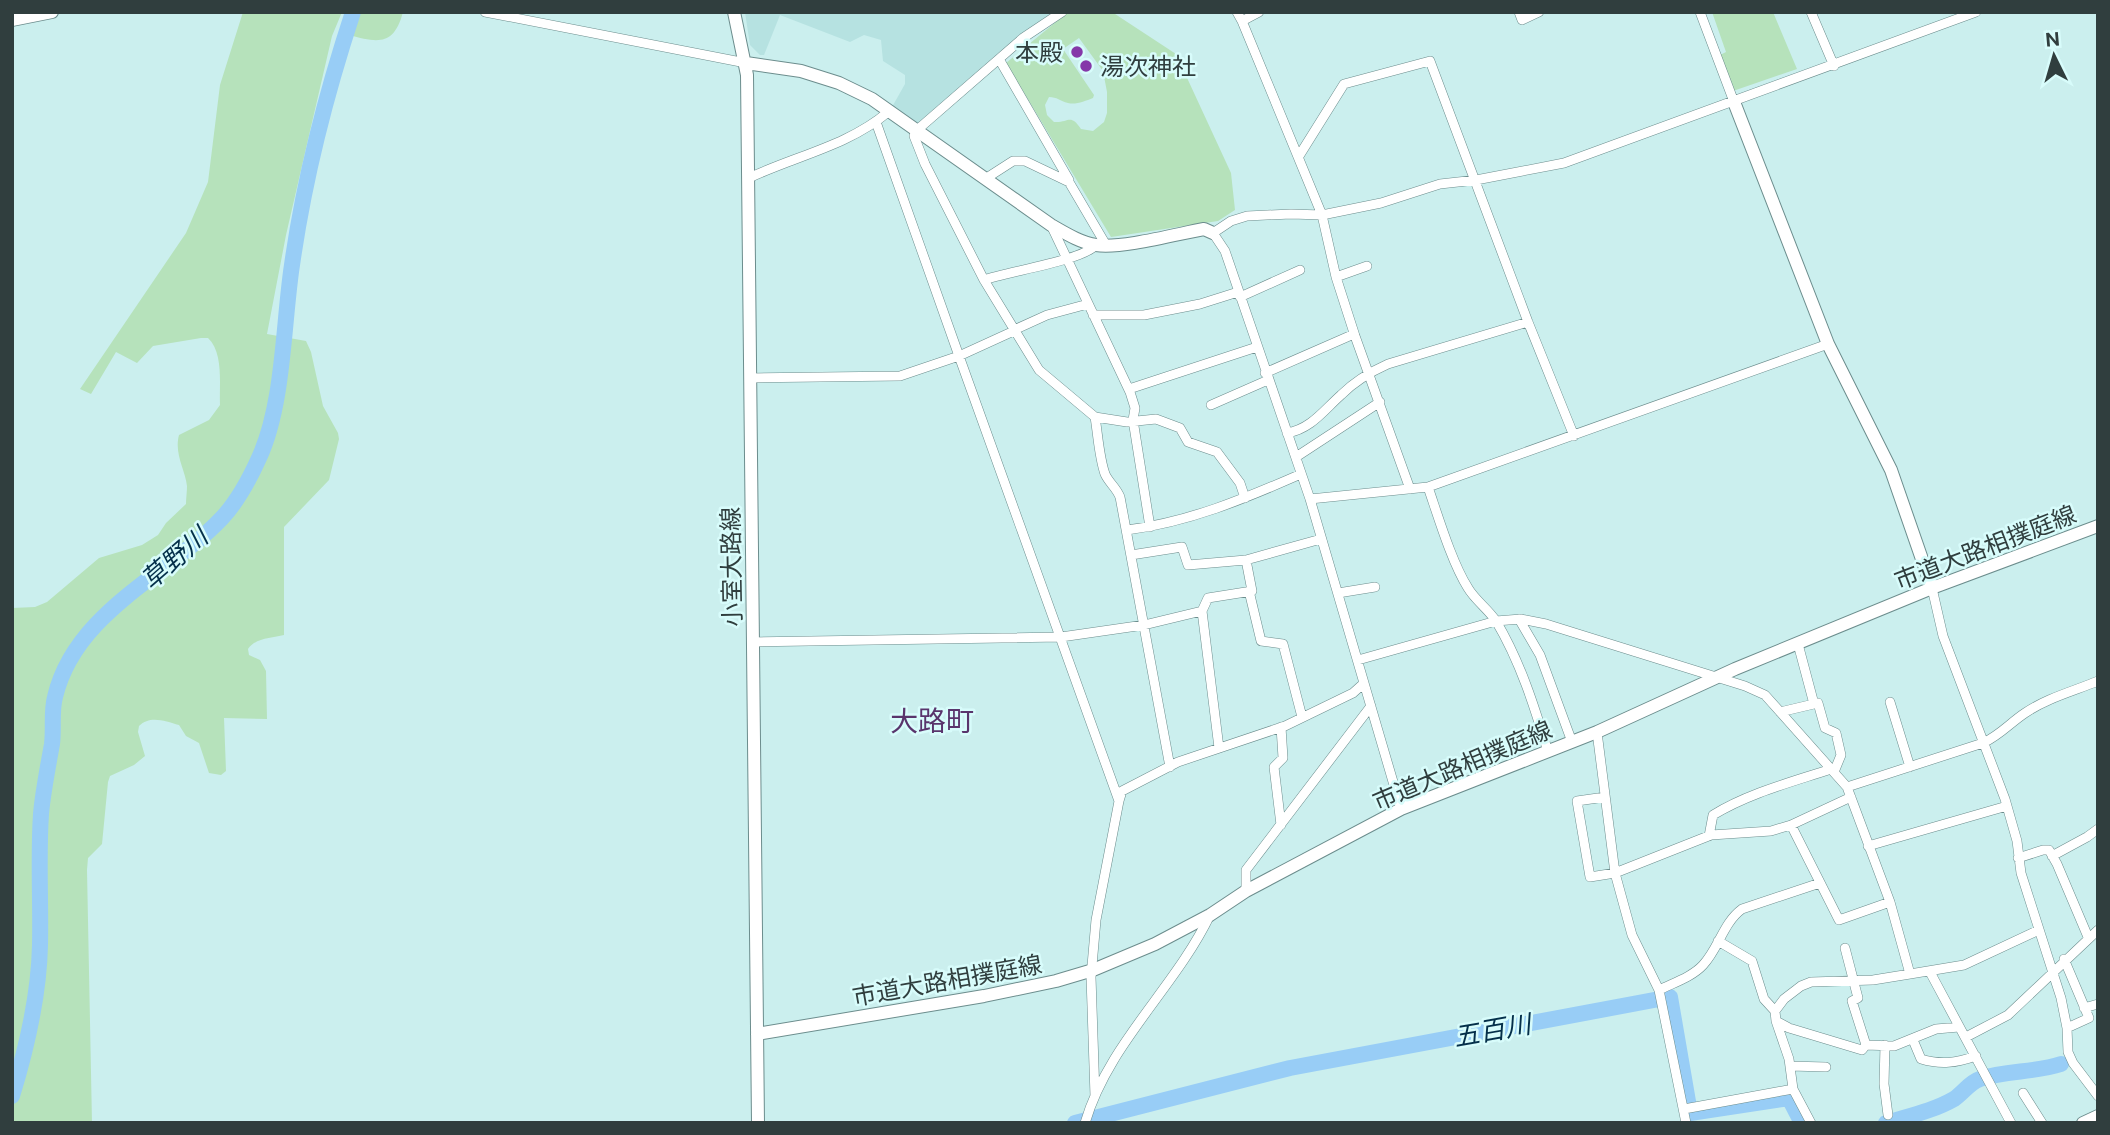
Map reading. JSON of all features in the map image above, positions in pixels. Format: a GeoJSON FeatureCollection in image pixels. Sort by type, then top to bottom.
{"type":"FeatureCollection","features":[{"type":"Feature","properties":{"kind":"street"},"geometry":{"type":"LineString","coordinates":[[12,20],[52,12]]}},
{"type":"Feature","properties":{"kind":"street"},"geometry":{"type":"LineString","coordinates":[[485,12],[801,71],[839,83],[872,99],[1052,225],[1076,238],[1101,245],[1128,243],[1204,229],[1213,233],[1225,251],[1310,499],[1401,809]]}},
{"type":"Feature","properties":{"kind":"street","name":"小室大路線"},"geometry":{"type":"LineString","coordinates":[[734,12],[746,62],[749,178],[758,1123]]}},
{"type":"Feature","properties":{"kind":"street"},"geometry":{"type":"LineString","coordinates":[[1062,12],[1023,38],[916,131],[914,136],[925,164],[984,280],[1039,370],[1095,417],[1127,422],[1156,419],[1180,428],[1188,442],[1217,452],[1240,483],[1245,498]]}},
{"type":"Feature","properties":{"kind":"street"},"geometry":{"type":"LineString","coordinates":[[1259,12],[1239,16],[1322,215],[1336,277],[1354,334],[1410,489]]}},
{"type":"Feature","properties":{"kind":"street"},"geometry":{"type":"LineString","coordinates":[[1519,12],[1521,20],[1539,12]]}},
{"type":"Feature","properties":{"kind":"street"},"geometry":{"type":"LineString","coordinates":[[1700,12],[1828,344],[1891,470],[1932,588],[1943,636],[2007,806],[2017,841],[2018,858],[2067,1028],[2068,1052],[2098,1096]]}},
{"type":"Feature","properties":{"kind":"street"},"geometry":{"type":"LineString","coordinates":[[1811,12],[1834,66]]}},
{"type":"Feature","properties":{"kind":"street"},"geometry":{"type":"LineString","coordinates":[[1213,233],[1231,221],[1247,216],[1322,215],[1381,203],[1440,184],[1564,163],[1976,12]]}},
{"type":"Feature","properties":{"kind":"street"},"geometry":{"type":"LineString","coordinates":[[999,59],[1069,182],[1101,245]]}},
{"type":"Feature","properties":{"kind":"street"},"geometry":{"type":"LineString","coordinates":[[1299,156],[1344,84],[1430,61],[1574,436]]}},
{"type":"Feature","properties":{"kind":"street"},"geometry":{"type":"LineString","coordinates":[[749,178],[843,140],[887,112]]}},
{"type":"Feature","properties":{"kind":"street"},"geometry":{"type":"LineString","coordinates":[[876,121],[1119,801]]}},
{"type":"Feature","properties":{"kind":"street"},"geometry":{"type":"LineString","coordinates":[[985,178],[1013,161],[1026,161],[1069,182]]}},
{"type":"Feature","properties":{"kind":"street"},"geometry":{"type":"LineString","coordinates":[[1052,225],[1129,389],[1135,408],[1133,420],[1150,527]]}},
{"type":"Feature","properties":{"kind":"street"},"geometry":{"type":"LineString","coordinates":[[984,280],[1066,258],[1101,245]]}},
{"type":"Feature","properties":{"kind":"street"},"geometry":{"type":"LineString","coordinates":[[1336,277],[1367,266]]}},
{"type":"Feature","properties":{"kind":"street"},"geometry":{"type":"LineString","coordinates":[[1093,315],[1144,315],[1200,304],[1239,294],[1300,270]]}},
{"type":"Feature","properties":{"kind":"street"},"geometry":{"type":"LineString","coordinates":[[751,378],[900,376],[959,356],[1047,315],[1088,304]]}},
{"type":"Feature","properties":{"kind":"street"},"geometry":{"type":"LineString","coordinates":[[1287,433],[1299,431],[1317,419],[1342,393],[1369,372],[1528,322]]}},
{"type":"Feature","properties":{"kind":"street"},"geometry":{"type":"LineString","coordinates":[[1211,405],[1354,334]]}},
{"type":"Feature","properties":{"kind":"street"},"geometry":{"type":"LineString","coordinates":[[1310,499],[1428,487],[1828,344]]}},
{"type":"Feature","properties":{"kind":"street"},"geometry":{"type":"LineString","coordinates":[[1129,389],[1257,347]]}},
{"type":"Feature","properties":{"kind":"street"},"geometry":{"type":"LineString","coordinates":[[1296,457],[1380,402]]}},
{"type":"Feature","properties":{"kind":"street"},"geometry":{"type":"LineString","coordinates":[[1095,417],[1105,473],[1116,486],[1120,497],[1170,767]]}},
{"type":"Feature","properties":{"kind":"street"},"geometry":{"type":"LineString","coordinates":[[1126,530],[1150,527],[1219,509],[1301,474]]}},
{"type":"Feature","properties":{"kind":"street"},"geometry":{"type":"LineString","coordinates":[[1428,487],[1468,589],[1484,604],[1496,621],[1537,714],[1548,752]]}},
{"type":"Feature","properties":{"kind":"street","name":"市道大路相撲庭線"},"geometry":{"type":"LineString","coordinates":[[757,1034],[984,996],[1056,981],[1093,970],[1155,944],[1210,915],[1246,891],[1401,809],[1597,732],[1932,588],[2098,526]]}},
{"type":"Feature","properties":{"kind":"street"},"geometry":{"type":"LineString","coordinates":[[1131,555],[1182,547],[1188,565],[1246,560],[1321,538]]}},
{"type":"Feature","properties":{"kind":"street"},"geometry":{"type":"LineString","coordinates":[[1246,560],[1252,591],[1249,592],[1261,641],[1283,644],[1302,718]]}},
{"type":"Feature","properties":{"kind":"street"},"geometry":{"type":"LineString","coordinates":[[1338,593],[1376,587]]}},
{"type":"Feature","properties":{"kind":"street"},"geometry":{"type":"LineString","coordinates":[[1219,748],[1202,611],[1208,598],[1249,592]]}},
{"type":"Feature","properties":{"kind":"street"},"geometry":{"type":"LineString","coordinates":[[753,642],[1061,637],[1143,625],[1202,611]]}},
{"type":"Feature","properties":{"kind":"street"},"geometry":{"type":"LineString","coordinates":[[1518,619],[1540,654],[1572,742]]}},
{"type":"Feature","properties":{"kind":"street"},"geometry":{"type":"LineString","coordinates":[[1358,660],[1496,621],[1518,619],[1546,624],[1716,679],[1745,685],[1765,695],[1847,787],[1890,902],[1910,974]]}},
{"type":"Feature","properties":{"kind":"street"},"geometry":{"type":"LineString","coordinates":[[1798,644],[1814,704]]}},
{"type":"Feature","properties":{"kind":"street"},"geometry":{"type":"LineString","coordinates":[[1847,787],[1983,743],[1998,736],[2024,713],[2098,681]]}},
{"type":"Feature","properties":{"kind":"street"},"geometry":{"type":"LineString","coordinates":[[1095,1096],[1091,977],[1096,920],[1122,791],[1178,762],[1302,718],[1353,693],[1363,684]]}},
{"type":"Feature","properties":{"kind":"street"},"geometry":{"type":"LineString","coordinates":[[1890,702],[1910,767]]}},
{"type":"Feature","properties":{"kind":"street"},"geometry":{"type":"LineString","coordinates":[[1709,836],[1713,815],[1724,808],[1763,792],[1833,770],[1841,755],[1836,733],[1825,728],[1818,703],[1780,712]]}},
{"type":"Feature","properties":{"kind":"street"},"geometry":{"type":"LineString","coordinates":[[1246,891],[1246,870],[1371,706]]}},
{"type":"Feature","properties":{"kind":"street"},"geometry":{"type":"LineString","coordinates":[[1281,727],[1283,758],[1274,767],[1281,825]]}},
{"type":"Feature","properties":{"kind":"street"},"geometry":{"type":"LineString","coordinates":[[1597,732],[1615,873],[1632,935],[1659,991],[1686,1123]]}},
{"type":"Feature","properties":{"kind":"street"},"geometry":{"type":"LineString","coordinates":[[1605,797],[1577,801],[1590,877],[1615,873],[1709,836],[1771,831],[1791,825],[1851,797]]}},
{"type":"Feature","properties":{"kind":"street"},"geometry":{"type":"LineString","coordinates":[[1868,846],[2007,806]]}},
{"type":"Feature","properties":{"kind":"street"},"geometry":{"type":"LineString","coordinates":[[1791,825],[1839,920],[1890,902]]}},
{"type":"Feature","properties":{"kind":"street"},"geometry":{"type":"LineString","coordinates":[[2052,856],[2098,829]]}},
{"type":"Feature","properties":{"kind":"street"},"geometry":{"type":"LineString","coordinates":[[2018,858],[2043,849],[2049,850],[2088,937]]}},
{"type":"Feature","properties":{"kind":"street"},"geometry":{"type":"LineString","coordinates":[[1659,991],[1695,972],[1704,964],[1732,917],[1742,909],[1820,883]]}},
{"type":"Feature","properties":{"kind":"street"},"geometry":{"type":"LineString","coordinates":[[1086,1118],[1116,1056],[1198,938],[1210,915]]}},
{"type":"Feature","properties":{"kind":"street"},"geometry":{"type":"LineString","coordinates":[[1775,1011],[1784,999],[1811,982],[1874,980],[1965,965],[2039,930]]}},
{"type":"Feature","properties":{"kind":"street"},"geometry":{"type":"LineString","coordinates":[[1966,1037],[2008,1015],[2064,959],[2098,930]]}},
{"type":"Feature","properties":{"kind":"street"},"geometry":{"type":"LineString","coordinates":[[1718,942],[1752,961],[1764,999],[1775,1011],[1790,1066],[1793,1089],[1811,1123]]}},
{"type":"Feature","properties":{"kind":"street"},"geometry":{"type":"LineString","coordinates":[[1845,948],[1858,998],[1852,1001],[1866,1045]]}},
{"type":"Feature","properties":{"kind":"street"},"geometry":{"type":"LineString","coordinates":[[2064,959],[2088,1018],[2067,1028]]}},
{"type":"Feature","properties":{"kind":"street"},"geometry":{"type":"LineString","coordinates":[[1930,972],[2011,1123]]}},
{"type":"Feature","properties":{"kind":"street"},"geometry":{"type":"LineString","coordinates":[[2084,1008],[2098,1004]]}},
{"type":"Feature","properties":{"kind":"street"},"geometry":{"type":"LineString","coordinates":[[1776,1021],[1789,1028],[1861,1050],[1866,1045],[1894,1045],[1936,1029],[1959,1027]]}},
{"type":"Feature","properties":{"kind":"street"},"geometry":{"type":"LineString","coordinates":[[1913,1040],[1921,1059],[1937,1064],[1976,1056]]}},
{"type":"Feature","properties":{"kind":"street"},"geometry":{"type":"LineString","coordinates":[[1885,1045],[1884,1084],[1888,1115]]}},
{"type":"Feature","properties":{"kind":"street"},"geometry":{"type":"LineString","coordinates":[[1790,1066],[1826,1067]]}},
{"type":"Feature","properties":{"kind":"street"},"geometry":{"type":"LineString","coordinates":[[1684,1109],[1793,1089]]}},
{"type":"Feature","properties":{"kind":"street"},"geometry":{"type":"LineString","coordinates":[[2023,1093],[2042,1123]]}},
{"type":"Feature","properties":{"kind":"street"},"geometry":{"type":"LineString","coordinates":[[2084,1123],[2098,1116]]}},
{"type":"Feature","properties":{"kind":"shaded area"},"geometry":{"type":"Polygon","coordinates":[[[745,12],[1057,12],[998,53],[917,124],[892,107],[905,84],[905,75],[883,61],[881,40],[864,35],[850,42],[780,15],[764,55],[760,55],[750,45],[745,12]]]}},
{"type":"Feature","properties":{"kind":"green space"},"geometry":{"type":"Polygon","coordinates":[[[243,12],[342,12],[332,36],[286,235],[267,334],[306,341],[323,406],[339,439],[329,480],[284,527],[284,635],[259,641],[248,649],[249,655],[260,660],[266,671],[267,719],[224,718],[226,771],[221,775],[209,773],[199,743],[186,736],[179,725],[158,720],[148,721],[139,726],[138,732],[145,756],[134,765],[110,776],[102,844],[88,858],[87,870],[92,1123],[12,1123],[12,608],[35,607],[47,602],[99,558],[142,545],[158,535],[166,523],[186,504],[187,486],[179,455],[179,435],[209,420],[220,405],[219,361],[208,338],[153,346],[137,363],[116,352],[91,394],[80,389],[186,233],[208,182],[220,85],[243,12]]]}},
{"type":"Feature","properties":{"kind":"green space"},"geometry":{"type":"Polygon","coordinates":[[[359,12],[403,12],[390,36],[368,40],[349,35],[359,12]]]}},
{"type":"Feature","properties":{"kind":"green space"},"geometry":{"type":"Polygon","coordinates":[[[1068,12],[1112,12],[1176,54],[1231,173],[1235,210],[1218,221],[1111,237],[1006,63],[1068,12]],[[1079,38],[1063,49],[1094,95],[1093,98],[1074,103],[1049,97],[1045,105],[1047,115],[1054,122],[1072,120],[1081,129],[1093,131],[1104,122],[1107,113],[1103,71],[1079,38]]]}},
{"type":"Feature","properties":{"kind":"green space"},"geometry":{"type":"Polygon","coordinates":[[[1712,12],[1773,12],[1797,69],[1733,91],[1716,57],[1726,52],[1712,12]]]}},
{"type":"Feature","properties":{"kind":"waterway","name":"草野川"},"geometry":{"type":"LineString","coordinates":[[12,1096],[35,1002],[40,945],[41,814],[52,744],[55,697],[66,667],[82,641],[125,597],[200,539],[222,518],[243,490],[259,458],[267,437],[278,389],[292,265],[309,169],[353,12]]}},
{"type":"Feature","properties":{"kind":"waterway","name":"五百川"},"geometry":{"type":"LineString","coordinates":[[1075,1123],[1290,1068],[1670,997],[1690,1113],[1789,1098],[1802,1123]]}},
{"type":"Feature","properties":{"kind":"waterway","name":"五百川"},"geometry":{"type":"LineString","coordinates":[[1886,1123],[1946,1103],[1980,1079],[2061,1064]]}},
{"type":"Feature","properties":{"kind":"place","name":"本殿"},"geometry":{"type":"Point","coordinates":[1077,52]}},
{"type":"Feature","properties":{"kind":"place","name":"湯次神社"},"geometry":{"type":"Point","coordinates":[1086,66]}},
{"type":"Feature","properties":{"kind":"district","name":"大路町"},"geometry":{"type":"Point","coordinates":[932,720]}}]}
